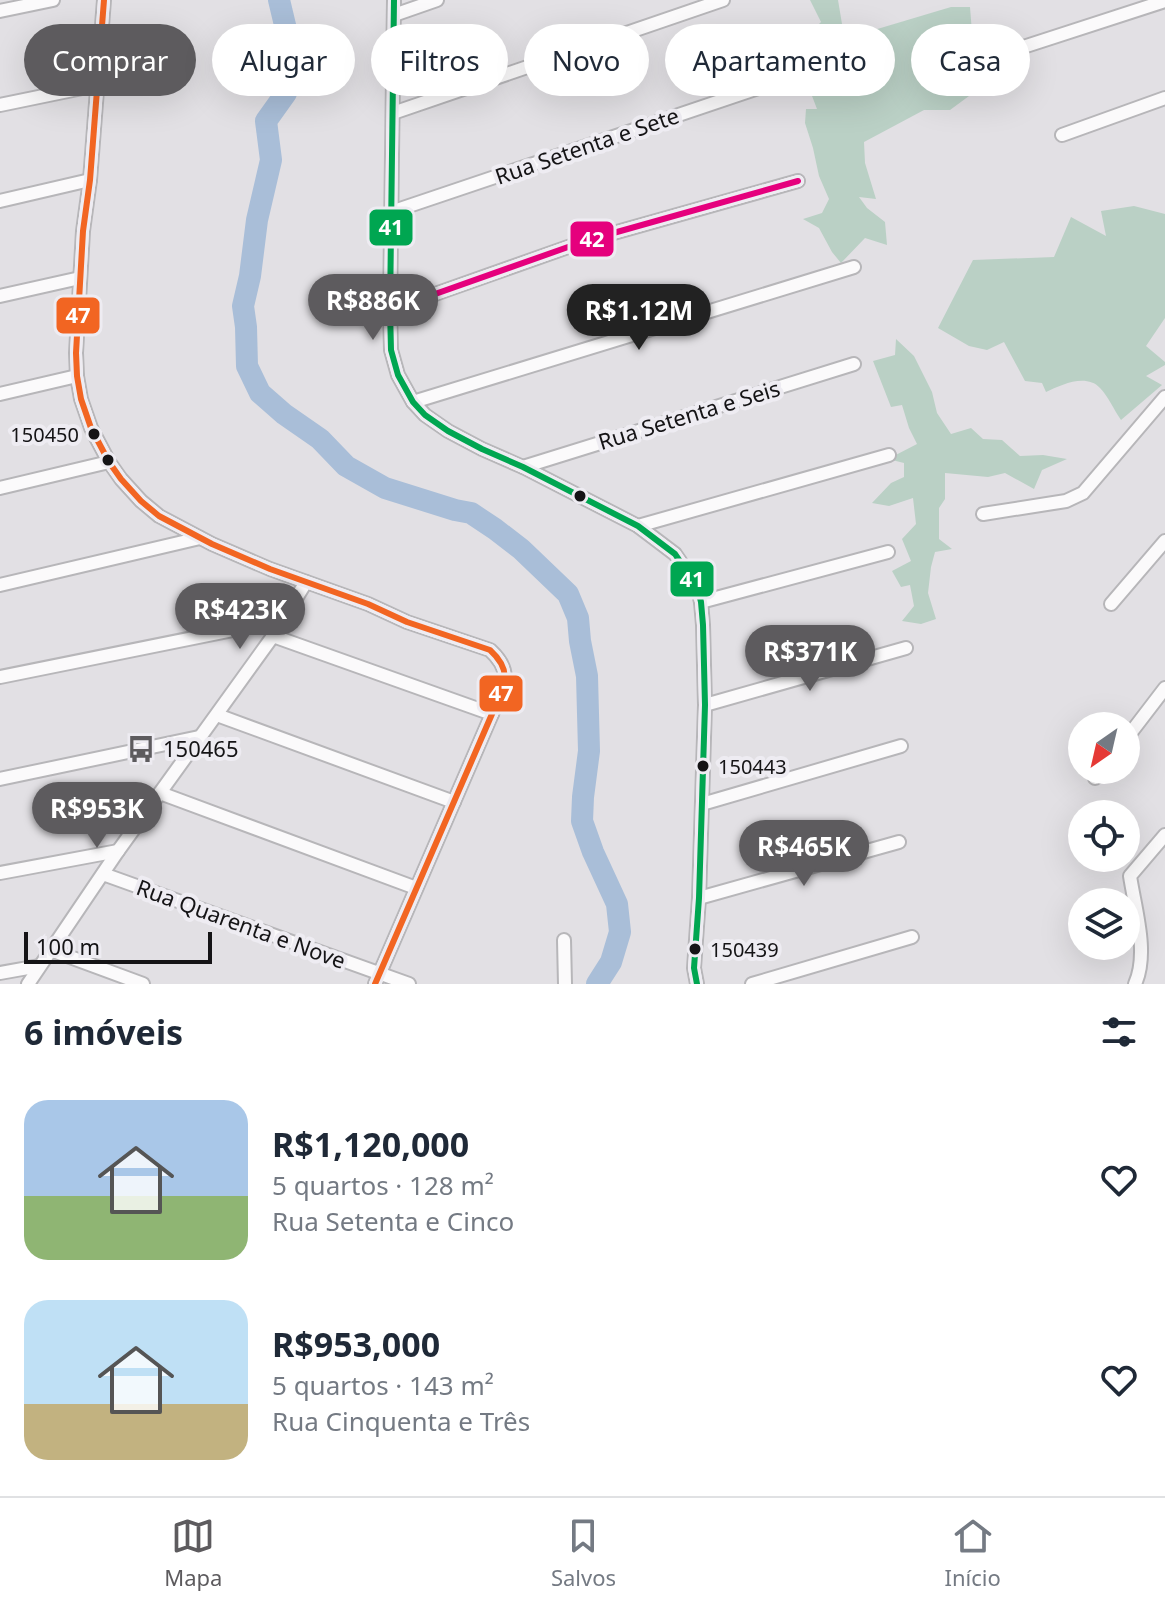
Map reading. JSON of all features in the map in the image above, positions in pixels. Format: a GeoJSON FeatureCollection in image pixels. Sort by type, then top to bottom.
{"type":"FeatureCollection","features":[{"type":"Feature","properties":{"kind":"street"},"geometry":{"type":"LineString","coordinates":[[0,11],[53,0]]}},
{"type":"Feature","properties":{"kind":"street"},"geometry":{"type":"LineString","coordinates":[[102,24],[104,0]]}},
{"type":"Feature","properties":{"kind":"street"},"geometry":{"type":"LineString","coordinates":[[394,0],[390,310],[391,350],[398,375],[413,402],[425,415],[482,449],[638,526],[675,554],[697,586],[701,602],[705,705],[694,968],[697,984]]}},
{"type":"Feature","properties":{"kind":"street"},"geometry":{"type":"LineString","coordinates":[[394,15],[437,0]]}},
{"type":"Feature","properties":{"kind":"street"},"geometry":{"type":"LineString","coordinates":[[393,113],[723,0]]}},
{"type":"Feature","properties":{"kind":"street"},"geometry":{"type":"LineString","coordinates":[[1030,45],[1165,1]]}},
{"type":"Feature","properties":{"kind":"street"},"geometry":{"type":"LineString","coordinates":[[0,105],[44,96]]}},
{"type":"Feature","properties":{"kind":"street"},"geometry":{"type":"LineString","coordinates":[[96,96],[83,231],[77,376],[91,428],[121,479],[159,516],[200,538],[270,569],[368,604],[407,622],[490,650],[505,668],[506,682],[377,979]]}},
{"type":"Feature","properties":{"kind":"street","name":"Rua Setenta e Sete"},"geometry":{"type":"LineString","coordinates":[[391,212],[735,96]]}},
{"type":"Feature","properties":{"kind":"street"},"geometry":{"type":"LineString","coordinates":[[1062,135],[1165,98]]}},
{"type":"Feature","properties":{"kind":"street"},"geometry":{"type":"LineString","coordinates":[[0,201],[90,180]]}},
{"type":"Feature","properties":{"kind":"street"},"geometry":{"type":"LineString","coordinates":[[390,310],[585,241],[798,181]]}},
{"type":"Feature","properties":{"kind":"street"},"geometry":{"type":"LineString","coordinates":[[413,402],[854,267]]}},
{"type":"Feature","properties":{"kind":"street"},"geometry":{"type":"LineString","coordinates":[[0,296],[80,278]]}},
{"type":"Feature","properties":{"kind":"street","name":"Rua Setenta e Seis"},"geometry":{"type":"LineString","coordinates":[[523,467],[854,364]]}},
{"type":"Feature","properties":{"kind":"street"},"geometry":{"type":"LineString","coordinates":[[0,394],[77,376]]}},
{"type":"Feature","properties":{"kind":"street"},"geometry":{"type":"LineString","coordinates":[[983,514],[1066,501],[1083,493],[1165,397]]}},
{"type":"Feature","properties":{"kind":"street"},"geometry":{"type":"LineString","coordinates":[[638,526],[889,455]]}},
{"type":"Feature","properties":{"kind":"street"},"geometry":{"type":"LineString","coordinates":[[0,488],[109,462]]}},
{"type":"Feature","properties":{"kind":"street"},"geometry":{"type":"LineString","coordinates":[[0,585],[200,538]]}},
{"type":"Feature","properties":{"kind":"street"},"geometry":{"type":"LineString","coordinates":[[1111,604],[1165,541]]}},
{"type":"Feature","properties":{"kind":"street"},"geometry":{"type":"LineString","coordinates":[[701,602],[888,552]]}},
{"type":"Feature","properties":{"kind":"street"},"geometry":{"type":"LineString","coordinates":[[28,984],[118,851],[273,636],[306,582]]}},
{"type":"Feature","properties":{"kind":"street"},"geometry":{"type":"LineString","coordinates":[[0,677],[282,620]]}},
{"type":"Feature","properties":{"kind":"street"},"geometry":{"type":"LineString","coordinates":[[273,636],[492,714]]}},
{"type":"Feature","properties":{"kind":"street"},"geometry":{"type":"LineString","coordinates":[[705,705],[906,648]]}},
{"type":"Feature","properties":{"kind":"street"},"geometry":{"type":"LineString","coordinates":[[1140,721],[1165,688]]}},
{"type":"Feature","properties":{"kind":"street"},"geometry":{"type":"LineString","coordinates":[[217,715],[454,802]]}},
{"type":"Feature","properties":{"kind":"street"},"geometry":{"type":"LineString","coordinates":[[0,779],[199,737]]}},
{"type":"Feature","properties":{"kind":"street"},"geometry":{"type":"LineString","coordinates":[[702,804],[901,746]]}},
{"type":"Feature","properties":{"kind":"street"},"geometry":{"type":"LineString","coordinates":[[160,793],[416,888]]}},
{"type":"Feature","properties":{"kind":"street"},"geometry":{"type":"LineString","coordinates":[[1135,984],[1142,955],[1130,876],[1165,835]]}},
{"type":"Feature","properties":{"kind":"street"},"geometry":{"type":"LineString","coordinates":[[699,898],[899,842]]}},
{"type":"Feature","properties":{"kind":"street"},"geometry":{"type":"LineString","coordinates":[[0,873],[118,851]]}},
{"type":"Feature","properties":{"kind":"street","name":"Rua Quarenta e Nove"},"geometry":{"type":"LineString","coordinates":[[103,874],[377,979],[409,984]]}},
{"type":"Feature","properties":{"kind":"street"},"geometry":{"type":"LineString","coordinates":[[752,984],[912,937]]}},
{"type":"Feature","properties":{"kind":"street"},"geometry":{"type":"LineString","coordinates":[[564,940],[565,984]]}},
{"type":"Feature","properties":{"kind":"street"},"geometry":{"type":"LineString","coordinates":[[51,950],[143,984]]}},
{"type":"Feature","properties":{"kind":"street"},"geometry":{"type":"LineString","coordinates":[[0,973],[39,966]]}},
{"type":"Feature","properties":{"kind":"green space"},"geometry":{"type":"Polygon","coordinates":[[[810,0],[838,0],[842,24],[819,24],[821,22],[810,0]]]}},
{"type":"Feature","properties":{"kind":"green space"},"geometry":{"type":"Polygon","coordinates":[[[951,7],[970,7],[971,24],[911,24],[911,96],[969,96],[950,110],[924,110],[864,142],[865,163],[876,199],[859,197],[885,222],[887,245],[865,238],[841,263],[819,228],[803,219],[822,213],[829,199],[819,176],[805,123],[806,109],[817,109],[812,96],[895,96],[894,24],[951,7]]]}},
{"type":"Feature","properties":{"kind":"green space"},"geometry":{"type":"Polygon","coordinates":[[[1134,206],[1165,214],[1165,318],[1146,346],[1165,365],[1146,376],[1162,385],[1121,420],[1106,395],[1094,384],[1088,381],[1073,382],[1046,392],[1042,383],[1025,381],[1004,342],[987,350],[969,346],[938,328],[973,260],[1054,257],[1071,217],[1106,236],[1101,211],[1134,206]]]}},
{"type":"Feature","properties":{"kind":"green space"},"geometry":{"type":"Polygon","coordinates":[[[896,339],[914,356],[932,392],[937,413],[951,434],[971,428],[983,439],[1002,440],[1020,456],[1043,455],[1067,459],[1042,470],[1034,489],[1005,473],[988,477],[945,473],[945,499],[939,508],[939,539],[952,549],[935,552],[928,593],[936,619],[921,624],[902,621],[914,606],[910,585],[901,587],[892,571],[911,561],[902,539],[916,524],[913,498],[889,506],[872,503],[891,483],[904,477],[904,463],[888,459],[917,444],[902,405],[891,407],[873,361],[895,355],[896,339]]]}},
{"type":"Feature","properties":{"kind":"waterway"},"geometry":{"type":"LineString","coordinates":[[279,0],[295,67],[286,93],[266,121],[271,160],[257,220],[243,306],[247,366],[260,393],[320,439],[346,466],[385,488],[471,513],[521,549],[568,594],[578,618],[587,676],[589,751],[582,821],[617,904],[620,932],[611,962],[597,984]]}},
{"type":"Feature","properties":{"kind":"transit line","name":"47"},"geometry":{"type":"LineString","coordinates":[[104,0],[83,231],[76,353],[81,399],[91,428],[109,462],[141,501],[159,516],[212,544],[270,569],[368,604],[407,622],[490,650],[505,673],[500,696],[375,984]]}},
{"type":"Feature","properties":{"kind":"transit line","name":"41"},"geometry":{"type":"LineString","coordinates":[[394,0],[390,310],[391,350],[398,375],[413,402],[425,415],[482,449],[638,526],[675,554],[697,586],[703,625],[705,705],[694,968],[697,984]]}},
{"type":"Feature","properties":{"kind":"transit line","name":"42"},"geometry":{"type":"LineString","coordinates":[[390,310],[585,241],[798,181]]}},
{"type":"Feature","properties":{"kind":"place","name":"150450"},"geometry":{"type":"Point","coordinates":[94,434]}},
{"type":"Feature","properties":{"kind":"place","name":"150465"},"geometry":{"type":"Point","coordinates":[141,749]}},
{"type":"Feature","properties":{"kind":"place","name":"150443"},"geometry":{"type":"Point","coordinates":[703,766]}},
{"type":"Feature","properties":{"kind":"place","name":"150439"},"geometry":{"type":"Point","coordinates":[695,949]}}]}
